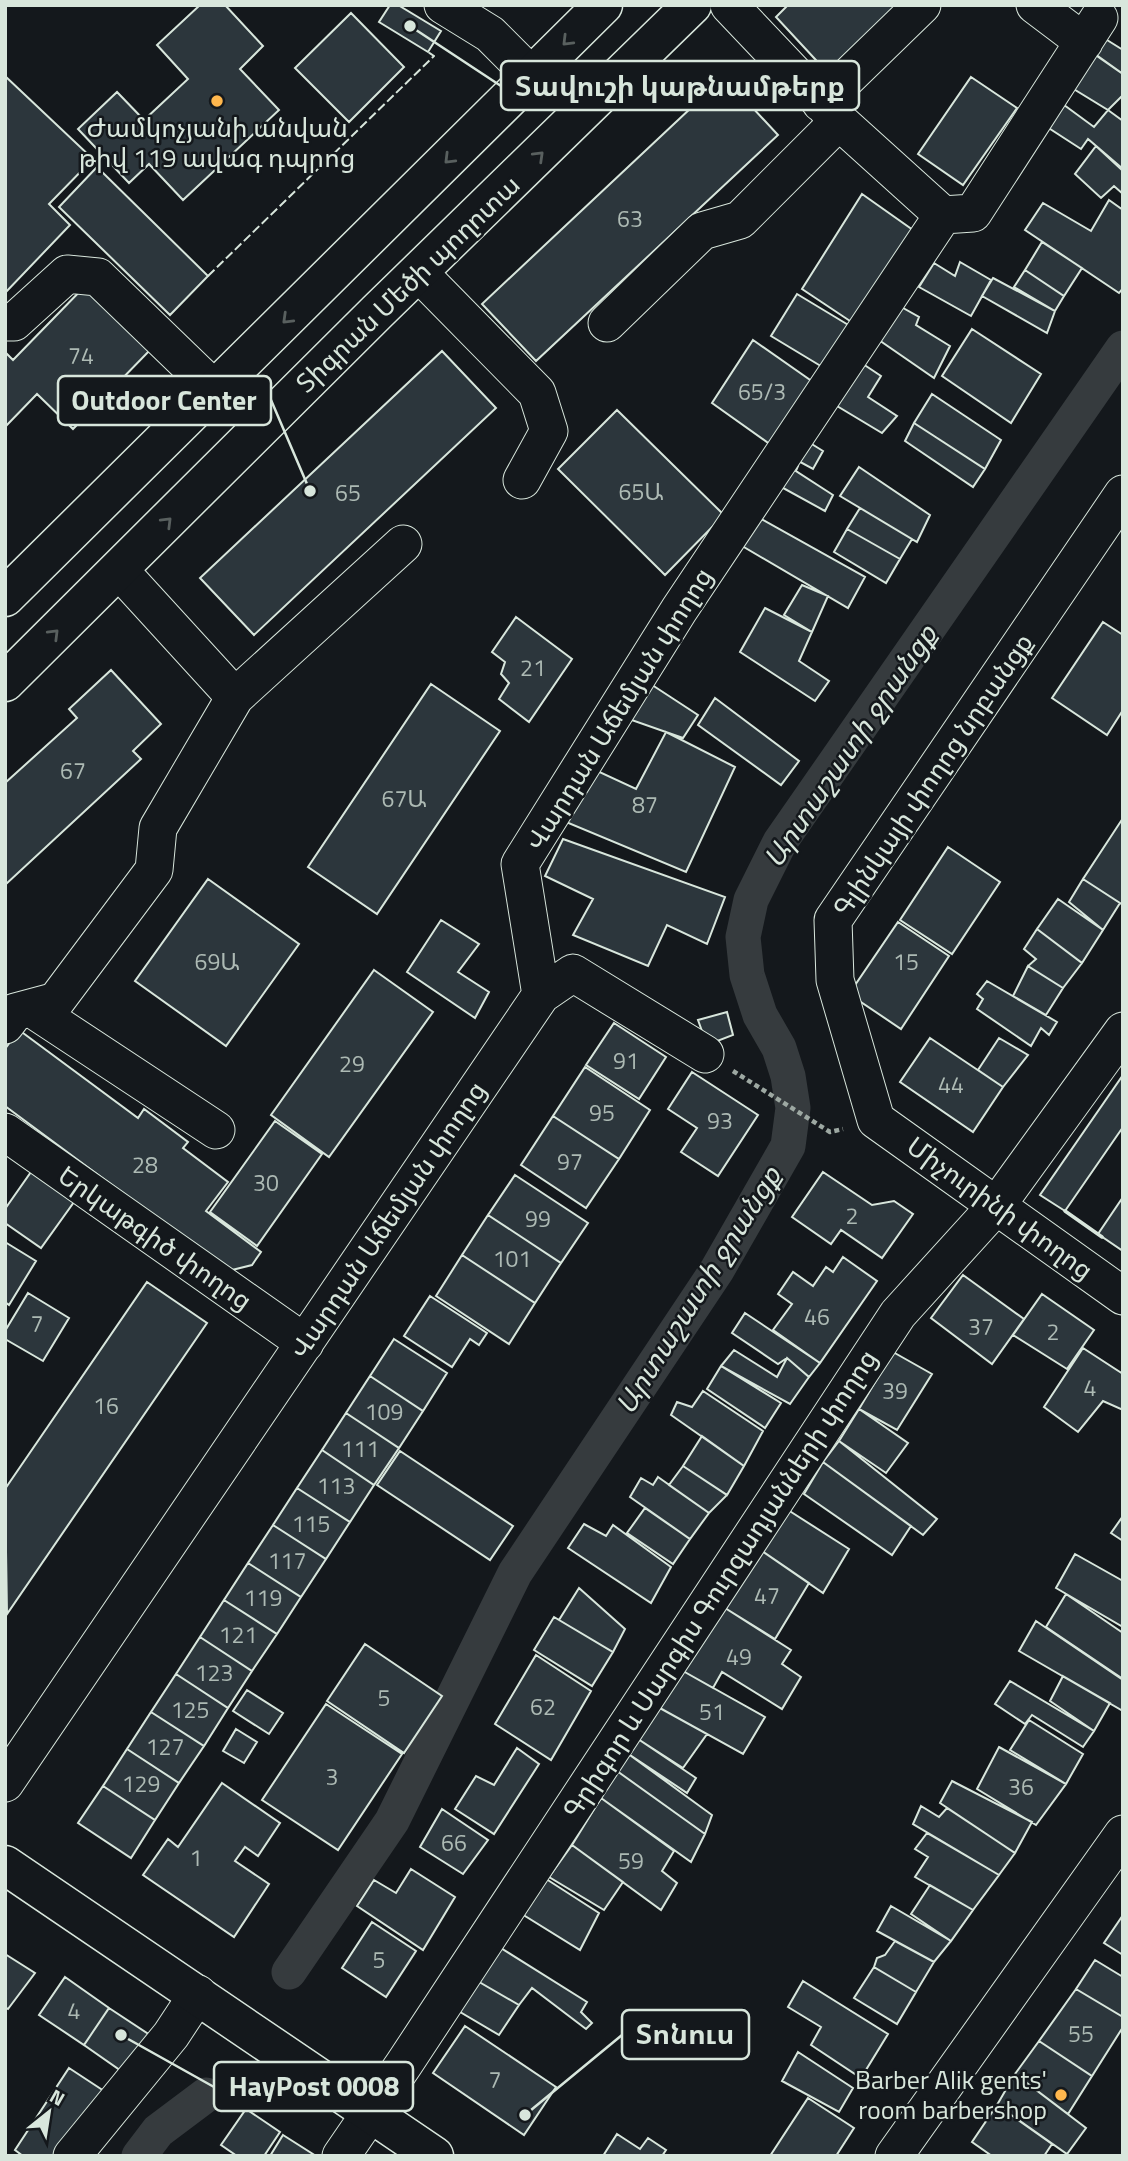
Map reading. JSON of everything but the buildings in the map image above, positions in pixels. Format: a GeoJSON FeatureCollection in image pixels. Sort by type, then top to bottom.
{"type":"FeatureCollection","features":[{"type":"Feature","properties":{"kind":"main road"},"geometry":{"type":"LineString","coordinates":[[5,597],[603,5]]}},
{"type":"Feature","properties":{"kind":"main road","name":"Տիգրան Մեծի պողոտա"},"geometry":{"type":"LineString","coordinates":[[5,682],[692,5]]}},
{"type":"Feature","properties":{"kind":"main road"},"geometry":{"type":"LineString","coordinates":[[5,1865],[434,2156]]}},
{"type":"Feature","properties":{"kind":"street"},"geometry":{"type":"LineString","coordinates":[[443,5],[489,34],[532,76]]}},
{"type":"Feature","properties":{"kind":"street"},"geometry":{"type":"LineString","coordinates":[[729,5],[830,112],[943,215],[973,213],[1092,30],[1034,5]]}},
{"type":"Feature","properties":{"kind":"street"},"geometry":{"type":"LineString","coordinates":[[607,323],[702,231],[740,220],[922,5]]}},
{"type":"Feature","properties":{"kind":"street","name":"Վարդան Աճեմյան փողոց"},"geometry":{"type":"LineString","coordinates":[[5,1783],[541,995],[520,864],[679,610],[943,215]]}},
{"type":"Feature","properties":{"kind":"street"},"geometry":{"type":"LineString","coordinates":[[419,273],[537,393],[549,431],[522,480]]}},
{"type":"Feature","properties":{"kind":"street"},"geometry":{"type":"LineString","coordinates":[[5,322],[14,322],[67,274],[98,277],[214,389]]}},
{"type":"Feature","properties":{"kind":"street","name":"Գլինկայի փողոց նրբանցք"},"geometry":{"type":"LineString","coordinates":[[876,1120],[835,980],[833,920],[1123,494]]}},
{"type":"Feature","properties":{"kind":"street"},"geometry":{"type":"LineString","coordinates":[[18,1016],[56,1001],[154,870],[158,828],[235,697],[403,544]]}},
{"type":"Feature","properties":{"kind":"street"},"geometry":{"type":"LineString","coordinates":[[119,570],[235,697]]}},
{"type":"Feature","properties":{"kind":"street"},"geometry":{"type":"LineString","coordinates":[[541,995],[573,974],[705,1054]]}},
{"type":"Feature","properties":{"kind":"street"},"geometry":{"type":"LineString","coordinates":[[18,1016],[216,1130]]}},
{"type":"Feature","properties":{"kind":"street","name":"Գրիգոր և Սարգիս Գուրզադյանների փողոց"},"geometry":{"type":"LineString","coordinates":[[341,2156],[898,1314],[998,1205],[1123,1031]]}},
{"type":"Feature","properties":{"kind":"street","name":"Միչուրինի փողոց"},"geometry":{"type":"LineString","coordinates":[[876,1120],[1123,1296]]}},
{"type":"Feature","properties":{"kind":"street","name":"Երկաթգիծ փողոց"},"geometry":{"type":"LineString","coordinates":[[5,1132],[305,1343]]}},
{"type":"Feature","properties":{"kind":"street"},"geometry":{"type":"LineString","coordinates":[[894,2156],[1123,1834]]}},
{"type":"Feature","properties":{"kind":"street"},"geometry":{"type":"LineString","coordinates":[[72,2156],[171,2035],[198,1994]]}},
{"type":"Feature","properties":{"kind":"path"},"geometry":{"type":"LineString","coordinates":[[705,1054],[809,1119]]}},
{"type":"Feature","properties":{"kind":"waterway","name":"Արտաշատի ջրանցք"},"geometry":{"type":"LineString","coordinates":[[289,1972],[392,1821],[515,1573],[717,1270],[788,1146],[793,1108],[788,1076],[779,1048],[760,1015],[747,975],[743,937],[751,900],[780,842],[1123,348]]}},
{"type":"Feature","properties":{"kind":"waterway","name":"Արտաշատի ջրանցք"},"geometry":{"type":"LineString","coordinates":[[139,2156],[158,2131],[206,2095]]}},
{"type":"Feature","properties":{"kind":"fence"},"geometry":{"type":"LineString","coordinates":[[208,276],[434,56],[428,52]]}},
{"type":"Feature","properties":{"kind":"wall"},"geometry":{"type":"LineString","coordinates":[[1065,1211],[1102,1237]]}},
{"type":"Feature","properties":{"kind":"place","name":"Տավուշի կաթնամթերք"},"geometry":{"type":"Point","coordinates":[410,26]}},
{"type":"Feature","properties":{"kind":"place","name":"Ժամկոչյանի անվան թիվ 119 ավագ դպրոց"},"geometry":{"type":"Point","coordinates":[217,101]}},
{"type":"Feature","properties":{"kind":"place","name":"Outdoor Center"},"geometry":{"type":"Point","coordinates":[310,491]}},
{"type":"Feature","properties":{"kind":"place","name":"HayPost 0008"},"geometry":{"type":"Point","coordinates":[121,2035]}},
{"type":"Feature","properties":{"kind":"place","name":"Barber Alik gents' room barbershop"},"geometry":{"type":"Point","coordinates":[1061,2095]}},
{"type":"Feature","properties":{"kind":"place","name":"Տոնուս"},"geometry":{"type":"Point","coordinates":[525,2115]}}]}
